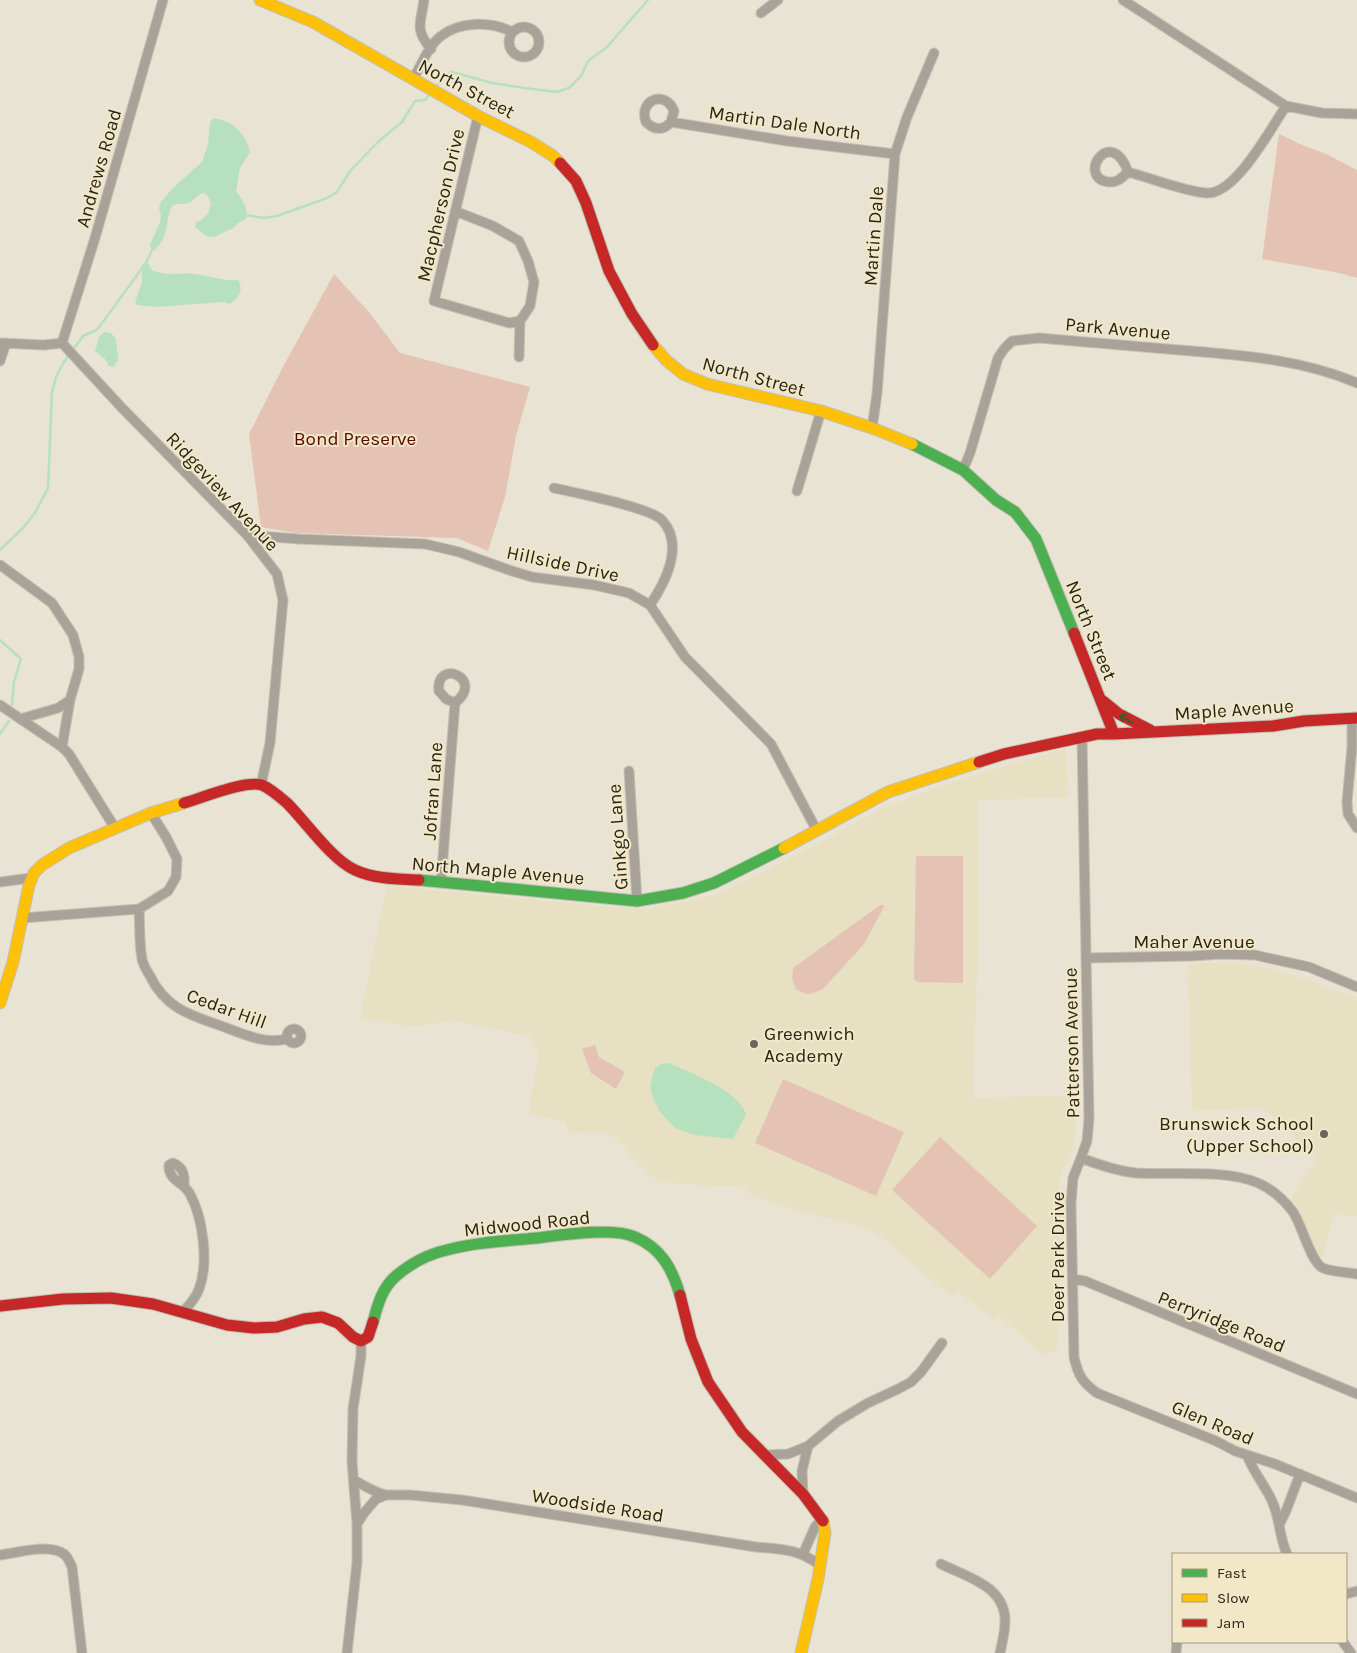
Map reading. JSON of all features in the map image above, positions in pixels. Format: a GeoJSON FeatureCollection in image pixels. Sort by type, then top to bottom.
{"type":"FeatureCollection","features":[{"type":"Feature","properties":{"kind":"street","name":"Andrews Road"},"geometry":{"type":"LineString","coordinates":[[68,349],[95,238],[163,0]]}},
{"type":"Feature","properties":{"kind":"street","name":"North Street"},"geometry":{"type":"LineString","coordinates":[[260,0],[313,22],[478,116],[531,142],[553,156],[576,182],[586,203],[609,271],[632,314],[648,339],[666,360],[683,374],[707,384],[820,411],[872,428],[921,448],[963,470],[996,500],[1015,512],[1036,539],[1102,699],[1114,734]]}},
{"type":"Feature","properties":{"kind":"street"},"geometry":{"type":"LineString","coordinates":[[424,0],[419,30],[422,38],[431,49]]}},
{"type":"Feature","properties":{"kind":"street"},"geometry":{"type":"LineString","coordinates":[[761,13],[778,0]]}},
{"type":"Feature","properties":{"kind":"street"},"geometry":{"type":"LineString","coordinates":[[1123,0],[1286,106],[1322,113],[1357,114]]}},
{"type":"Feature","properties":{"kind":"street"},"geometry":{"type":"LineString","coordinates":[[413,79],[442,35],[469,25],[485,24],[512,32]]}},
{"type":"Feature","properties":{"kind":"street","name":"Martin Dale"},"geometry":{"type":"LineString","coordinates":[[872,428],[877,394],[895,154],[907,116],[934,53]]}},
{"type":"Feature","properties":{"kind":"street"},"geometry":{"type":"LineString","coordinates":[[1128,172],[1207,193],[1223,190],[1250,162],[1286,106]]}},
{"type":"Feature","properties":{"kind":"street","name":"Macpherson Drive"},"geometry":{"type":"LineString","coordinates":[[478,116],[434,301],[509,323],[520,321]]}},
{"type":"Feature","properties":{"kind":"street","name":"Martin Dale North"},"geometry":{"type":"LineString","coordinates":[[671,122],[787,141],[895,154]]}},
{"type":"Feature","properties":{"kind":"street"},"geometry":{"type":"LineString","coordinates":[[455,211],[493,226],[519,242],[528,261],[534,282],[530,306],[520,321],[519,357]]}},
{"type":"Feature","properties":{"kind":"street","name":"Park Avenue"},"geometry":{"type":"LineString","coordinates":[[963,470],[970,453],[998,358],[1012,341],[1039,338],[1249,356],[1299,364],[1357,383]]}},
{"type":"Feature","properties":{"kind":"street"},"geometry":{"type":"LineString","coordinates":[[0,361],[3,343],[44,345],[68,349]]}},
{"type":"Feature","properties":{"kind":"street","name":"Ridgeview Avenue"},"geometry":{"type":"LineString","coordinates":[[68,349],[123,409],[247,535],[277,574],[283,600],[270,743],[261,785]]}},
{"type":"Feature","properties":{"kind":"street"},"geometry":{"type":"LineString","coordinates":[[797,492],[820,411]]}},
{"type":"Feature","properties":{"kind":"street"},"geometry":{"type":"LineString","coordinates":[[554,488],[646,511],[661,520],[671,534],[673,555],[662,587],[650,606]]}},
{"type":"Feature","properties":{"kind":"street","name":"Hillside Drive"},"geometry":{"type":"LineString","coordinates":[[247,535],[425,544],[459,552],[532,577],[594,585],[628,593],[650,606],[685,657],[771,744],[817,831]]}},
{"type":"Feature","properties":{"kind":"street"},"geometry":{"type":"LineString","coordinates":[[0,565],[52,603],[73,635],[79,657],[78,669],[70,700],[62,747]]}},
{"type":"Feature","properties":{"kind":"street"},"geometry":{"type":"LineString","coordinates":[[1102,699],[1119,714],[1154,732]]}},
{"type":"Feature","properties":{"kind":"street"},"geometry":{"type":"LineString","coordinates":[[20,719],[58,708],[70,700]]}},
{"type":"Feature","properties":{"kind":"street","name":"Jofran Lane"},"geometry":{"type":"LineString","coordinates":[[442,882],[455,703]]}},
{"type":"Feature","properties":{"kind":"street"},"geometry":{"type":"LineString","coordinates":[[0,705],[62,747],[69,754],[115,828]]}},
{"type":"Feature","properties":{"kind":"street"},"geometry":{"type":"LineString","coordinates":[[1354,718],[1347,802],[1348,814],[1357,828]]}},
{"type":"Feature","properties":{"kind":"street","name":"Maple Avenue"},"geometry":{"type":"LineString","coordinates":[[1114,734],[1274,726],[1304,721],[1354,718]]}},
{"type":"Feature","properties":{"kind":"street","name":"North Maple Avenue"},"geometry":{"type":"LineString","coordinates":[[261,785],[281,798],[339,860],[354,870],[370,876],[637,901],[683,893],[714,884],[888,792],[1004,754],[1097,734],[1114,734]]}},
{"type":"Feature","properties":{"kind":"street","name":"Patterson Avenue"},"geometry":{"type":"LineString","coordinates":[[1081,1158],[1087,1141],[1089,1119],[1082,737]]}},
{"type":"Feature","properties":{"kind":"street","name":"Ginkgo Lane"},"geometry":{"type":"LineString","coordinates":[[629,771],[637,901]]}},
{"type":"Feature","properties":{"kind":"street"},"geometry":{"type":"LineString","coordinates":[[0,1003],[11,968],[31,878],[42,865],[69,848],[152,813],[244,785],[261,785]]}},
{"type":"Feature","properties":{"kind":"street"},"geometry":{"type":"LineString","coordinates":[[22,918],[139,909],[168,891],[176,877],[177,859],[152,813]]}},
{"type":"Feature","properties":{"kind":"street"},"geometry":{"type":"LineString","coordinates":[[0,882],[31,878]]}},
{"type":"Feature","properties":{"kind":"street","name":"Cedar Hill"},"geometry":{"type":"LineString","coordinates":[[139,909],[142,960],[154,984],[168,1001],[178,1009],[198,1018],[259,1040],[277,1041],[287,1038]]}},
{"type":"Feature","properties":{"kind":"street","name":"Maher Avenue"},"geometry":{"type":"LineString","coordinates":[[1086,958],[1222,954],[1255,955],[1309,967],[1357,987]]}},
{"type":"Feature","properties":{"kind":"street"},"geometry":{"type":"LineString","coordinates":[[1081,1158],[1116,1170],[1136,1173],[1225,1176],[1241,1178],[1267,1187],[1293,1213],[1318,1265],[1323,1268],[1357,1274]]}},
{"type":"Feature","properties":{"kind":"street","name":"Deer Park Drive"},"geometry":{"type":"LineString","coordinates":[[1074,1357],[1074,1280],[1071,1204],[1074,1178],[1081,1158]]}},
{"type":"Feature","properties":{"kind":"street"},"geometry":{"type":"LineString","coordinates":[[184,1185],[190,1193],[195,1206],[204,1257],[199,1289],[194,1299],[184,1311]]}},
{"type":"Feature","properties":{"kind":"street","name":"Midwood Road"},"geometry":{"type":"LineString","coordinates":[[361,1341],[365,1340],[368,1336],[382,1293],[388,1283],[398,1274],[426,1257],[445,1250],[473,1244],[595,1232],[627,1234],[636,1237],[653,1247],[666,1261],[679,1292],[691,1339],[708,1382],[742,1432],[803,1494],[822,1519]]}},
{"type":"Feature","properties":{"kind":"street","name":"Perryridge Road"},"geometry":{"type":"LineString","coordinates":[[1074,1280],[1085,1282],[1357,1394]]}},
{"type":"Feature","properties":{"kind":"street"},"geometry":{"type":"LineString","coordinates":[[0,1306],[109,1298],[143,1302],[184,1311],[236,1327],[251,1328],[268,1328],[316,1318],[326,1318],[342,1324],[353,1338],[361,1341],[361,1356],[353,1409],[352,1462],[358,1524],[357,1563],[347,1653]]}},
{"type":"Feature","properties":{"kind":"street"},"geometry":{"type":"LineString","coordinates":[[764,1455],[795,1453],[808,1446],[838,1421],[868,1403],[911,1382],[942,1344]]}},
{"type":"Feature","properties":{"kind":"street","name":"Glen Road"},"geometry":{"type":"LineString","coordinates":[[1074,1357],[1080,1377],[1086,1386],[1097,1393],[1357,1498]]}},
{"type":"Feature","properties":{"kind":"street"},"geometry":{"type":"LineString","coordinates":[[803,1494],[802,1471],[808,1446]]}},
{"type":"Feature","properties":{"kind":"street"},"geometry":{"type":"LineString","coordinates":[[1247,1455],[1251,1466],[1272,1502],[1280,1523],[1282,1540],[1287,1553]]}},
{"type":"Feature","properties":{"kind":"street"},"geometry":{"type":"LineString","coordinates":[[1280,1523],[1300,1474]]}},
{"type":"Feature","properties":{"kind":"street","name":"Woodside Road"},"geometry":{"type":"LineString","coordinates":[[354,1480],[370,1490],[386,1495],[410,1495],[462,1500],[756,1547],[788,1550],[803,1554],[821,1566]]}},
{"type":"Feature","properties":{"kind":"street"},"geometry":{"type":"LineString","coordinates":[[358,1524],[364,1513],[376,1500],[386,1495]]}},
{"type":"Feature","properties":{"kind":"street"},"geometry":{"type":"LineString","coordinates":[[803,1554],[815,1527],[822,1519]]}},
{"type":"Feature","properties":{"kind":"street"},"geometry":{"type":"LineString","coordinates":[[801,1653],[821,1566],[825,1533],[822,1519]]}},
{"type":"Feature","properties":{"kind":"street"},"geometry":{"type":"LineString","coordinates":[[0,1556],[47,1548],[57,1550],[65,1555],[72,1567],[82,1653]]}},
{"type":"Feature","properties":{"kind":"street"},"geometry":{"type":"LineString","coordinates":[[940,1564],[985,1585],[994,1592],[1003,1607],[1005,1623],[1000,1653]]}},
{"type":"Feature","properties":{"kind":"shaded area"},"geometry":{"type":"Polygon","coordinates":[[[214,118],[232,125],[248,145],[250,152],[240,168],[236,191],[246,208],[246,219],[232,229],[215,237],[206,236],[195,227],[197,221],[200,221],[208,214],[211,203],[206,194],[203,193],[189,203],[172,206],[163,238],[155,250],[152,250],[150,245],[160,222],[159,208],[161,202],[172,189],[202,162],[208,144],[210,122],[214,118]]]}},
{"type":"Feature","properties":{"kind":"shaded area"},"geometry":{"type":"Polygon","coordinates":[[[147,261],[152,270],[158,272],[195,274],[238,280],[241,287],[240,293],[230,304],[223,302],[156,307],[137,305],[135,302],[142,282],[142,265],[147,261]]]}},
{"type":"Feature","properties":{"kind":"shaded area"},"geometry":{"type":"Polygon","coordinates":[[[104,332],[111,333],[116,339],[118,360],[114,367],[109,366],[105,359],[95,351],[99,337],[104,332]]]}},
{"type":"Feature","properties":{"kind":"shaded area","name":"Greenwich Academy"},"geometry":{"type":"Polygon","coordinates":[[[1066,748],[1068,797],[977,800],[979,927],[972,1098],[1076,1095],[1075,1141],[1059,1180],[1059,1342],[1056,1350],[1050,1354],[1044,1354],[1039,1351],[998,1315],[994,1320],[957,1291],[952,1298],[896,1248],[873,1231],[805,1213],[755,1196],[742,1187],[719,1185],[705,1188],[699,1185],[660,1182],[650,1175],[616,1139],[607,1133],[573,1133],[567,1129],[566,1122],[528,1114],[539,1052],[529,1036],[451,1020],[415,1027],[360,1018],[387,886],[644,909],[693,901],[724,891],[757,876],[886,807],[946,784],[1066,748]]]}},
{"type":"Feature","properties":{"kind":"shaded area","name":"Brunswick School (Upper School)"},"geometry":{"type":"Polygon","coordinates":[[[1236,963],[1263,967],[1296,976],[1357,998],[1357,1216],[1333,1214],[1322,1259],[1315,1249],[1303,1220],[1291,1199],[1317,1157],[1263,1108],[1192,1111],[1188,964],[1236,963]]]}},
{"type":"Feature","properties":{"kind":"shaded area"},"geometry":{"type":"Polygon","coordinates":[[[669,1063],[713,1083],[741,1105],[746,1114],[733,1139],[694,1135],[675,1128],[660,1112],[653,1098],[650,1086],[655,1068],[661,1064],[669,1063]]]}},
{"type":"Feature","properties":{"kind":"green space"},"geometry":{"type":"Polygon","coordinates":[[[1279,134],[1326,154],[1357,170],[1357,278],[1335,272],[1262,259],[1279,134]]]}},
{"type":"Feature","properties":{"kind":"green space","name":"Bond Preserve"},"geometry":{"type":"Polygon","coordinates":[[[334,274],[369,312],[400,353],[530,387],[516,436],[505,497],[488,551],[457,538],[296,533],[261,527],[249,434],[334,274]]]}},
{"type":"Feature","properties":{"kind":"green space"},"geometry":{"type":"Polygon","coordinates":[[[916,856],[963,856],[963,983],[918,982],[914,979],[916,856]]]}},
{"type":"Feature","properties":{"kind":"green space"},"geometry":{"type":"Polygon","coordinates":[[[880,905],[884,905],[884,907],[864,944],[823,989],[806,994],[796,989],[792,978],[793,968],[880,905]]]}},
{"type":"Feature","properties":{"kind":"green space"},"geometry":{"type":"Polygon","coordinates":[[[595,1045],[599,1057],[625,1072],[616,1089],[591,1073],[582,1049],[595,1045]]]}},
{"type":"Feature","properties":{"kind":"green space"},"geometry":{"type":"Polygon","coordinates":[[[783,1079],[904,1132],[876,1196],[755,1143],[783,1079]]]}},
{"type":"Feature","properties":{"kind":"green space"},"geometry":{"type":"Polygon","coordinates":[[[940,1137],[1037,1226],[990,1279],[892,1190],[940,1137]]]}},
{"type":"Feature","properties":{"kind":"waterway"},"geometry":{"type":"LineString","coordinates":[[436,87],[445,76],[452,72],[492,83],[524,88],[557,92],[569,88],[581,76],[588,61],[607,47],[648,0]]}},
{"type":"Feature","properties":{"kind":"waterway"},"geometry":{"type":"LineString","coordinates":[[246,215],[264,218],[277,216],[327,198],[337,192],[350,171],[378,142],[402,122],[415,101],[425,100],[431,93]]}},
{"type":"Feature","properties":{"kind":"waterway"},"geometry":{"type":"LineString","coordinates":[[146,263],[153,248]]}},
{"type":"Feature","properties":{"kind":"waterway"},"geometry":{"type":"LineString","coordinates":[[0,550],[22,529],[35,513],[48,488],[52,392],[56,377],[64,362],[83,336],[97,330],[143,267]]}},
{"type":"Feature","properties":{"kind":"waterway"},"geometry":{"type":"LineString","coordinates":[[0,640],[21,659],[14,682],[12,705]]}},
{"type":"Feature","properties":{"kind":"waterway"},"geometry":{"type":"LineString","coordinates":[[0,734],[9,721]]}},
{"type":"Feature","properties":{"kind":"traffic: fast"},"geometry":{"type":"LineString","coordinates":[[912,444],[963,470],[996,500],[1015,512],[1036,539],[1074,633]]}},
{"type":"Feature","properties":{"kind":"traffic: fast"},"geometry":{"type":"LineString","coordinates":[[419,880],[637,901],[683,893],[714,883],[784,848]]}},
{"type":"Feature","properties":{"kind":"traffic: fast"},"geometry":{"type":"LineString","coordinates":[[373,1322],[381,1297],[387,1286],[407,1267],[420,1260],[440,1252],[469,1245],[573,1234],[601,1232],[625,1234],[644,1242],[659,1253],[664,1260],[673,1276],[680,1295]]}},
{"type":"Feature","properties":{"kind":"traffic: slow"},"geometry":{"type":"LineString","coordinates":[[260,0],[313,22],[478,116],[531,142],[553,156],[560,163]]}},
{"type":"Feature","properties":{"kind":"traffic: slow"},"geometry":{"type":"LineString","coordinates":[[653,345],[666,360],[683,374],[707,384],[821,411],[912,444]]}},
{"type":"Feature","properties":{"kind":"traffic: slow"},"geometry":{"type":"LineString","coordinates":[[784,848],[888,792],[979,762]]}},
{"type":"Feature","properties":{"kind":"traffic: slow"},"geometry":{"type":"LineString","coordinates":[[0,1003],[13,962],[29,885],[34,873],[42,865],[69,848],[151,813],[184,803]]}},
{"type":"Feature","properties":{"kind":"traffic: slow"},"geometry":{"type":"LineString","coordinates":[[801,1653],[818,1579],[825,1533],[823,1521]]}},
{"type":"Feature","properties":{"kind":"traffic: jam"},"geometry":{"type":"LineString","coordinates":[[560,163],[576,181],[586,203],[609,271],[632,314],[653,345]]}},
{"type":"Feature","properties":{"kind":"traffic: jam"},"geometry":{"type":"LineString","coordinates":[[1074,633],[1114,734],[1273,726],[1304,721],[1357,718]]}},
{"type":"Feature","properties":{"kind":"traffic: jam"},"geometry":{"type":"LineString","coordinates":[[1103,701],[1119,714],[1150,730]]}},
{"type":"Feature","properties":{"kind":"traffic: jam"},"geometry":{"type":"LineString","coordinates":[[979,762],[1004,754],[1097,734],[1114,734]]}},
{"type":"Feature","properties":{"kind":"traffic: jam"},"geometry":{"type":"LineString","coordinates":[[184,803],[235,787],[255,784],[262,785],[287,803],[328,849],[346,865],[370,875],[419,880]]}},
{"type":"Feature","properties":{"kind":"traffic: jam"},"geometry":{"type":"LineString","coordinates":[[680,1295],[691,1339],[708,1382],[742,1432],[803,1494],[823,1521]]}},
{"type":"Feature","properties":{"kind":"traffic: jam"},"geometry":{"type":"LineString","coordinates":[[0,1306],[63,1299],[111,1298],[153,1304],[227,1325],[254,1328],[277,1327],[304,1319],[322,1317],[338,1323],[353,1337],[361,1341],[368,1337],[373,1322]]}},
{"type":"Feature","properties":{"kind":"place","name":"Greenwich Academy"},"geometry":{"type":"Point","coordinates":[754,1044]}},
{"type":"Feature","properties":{"kind":"place","name":"Brunswick School (Upper School)"},"geometry":{"type":"Point","coordinates":[1324,1134]}}]}
